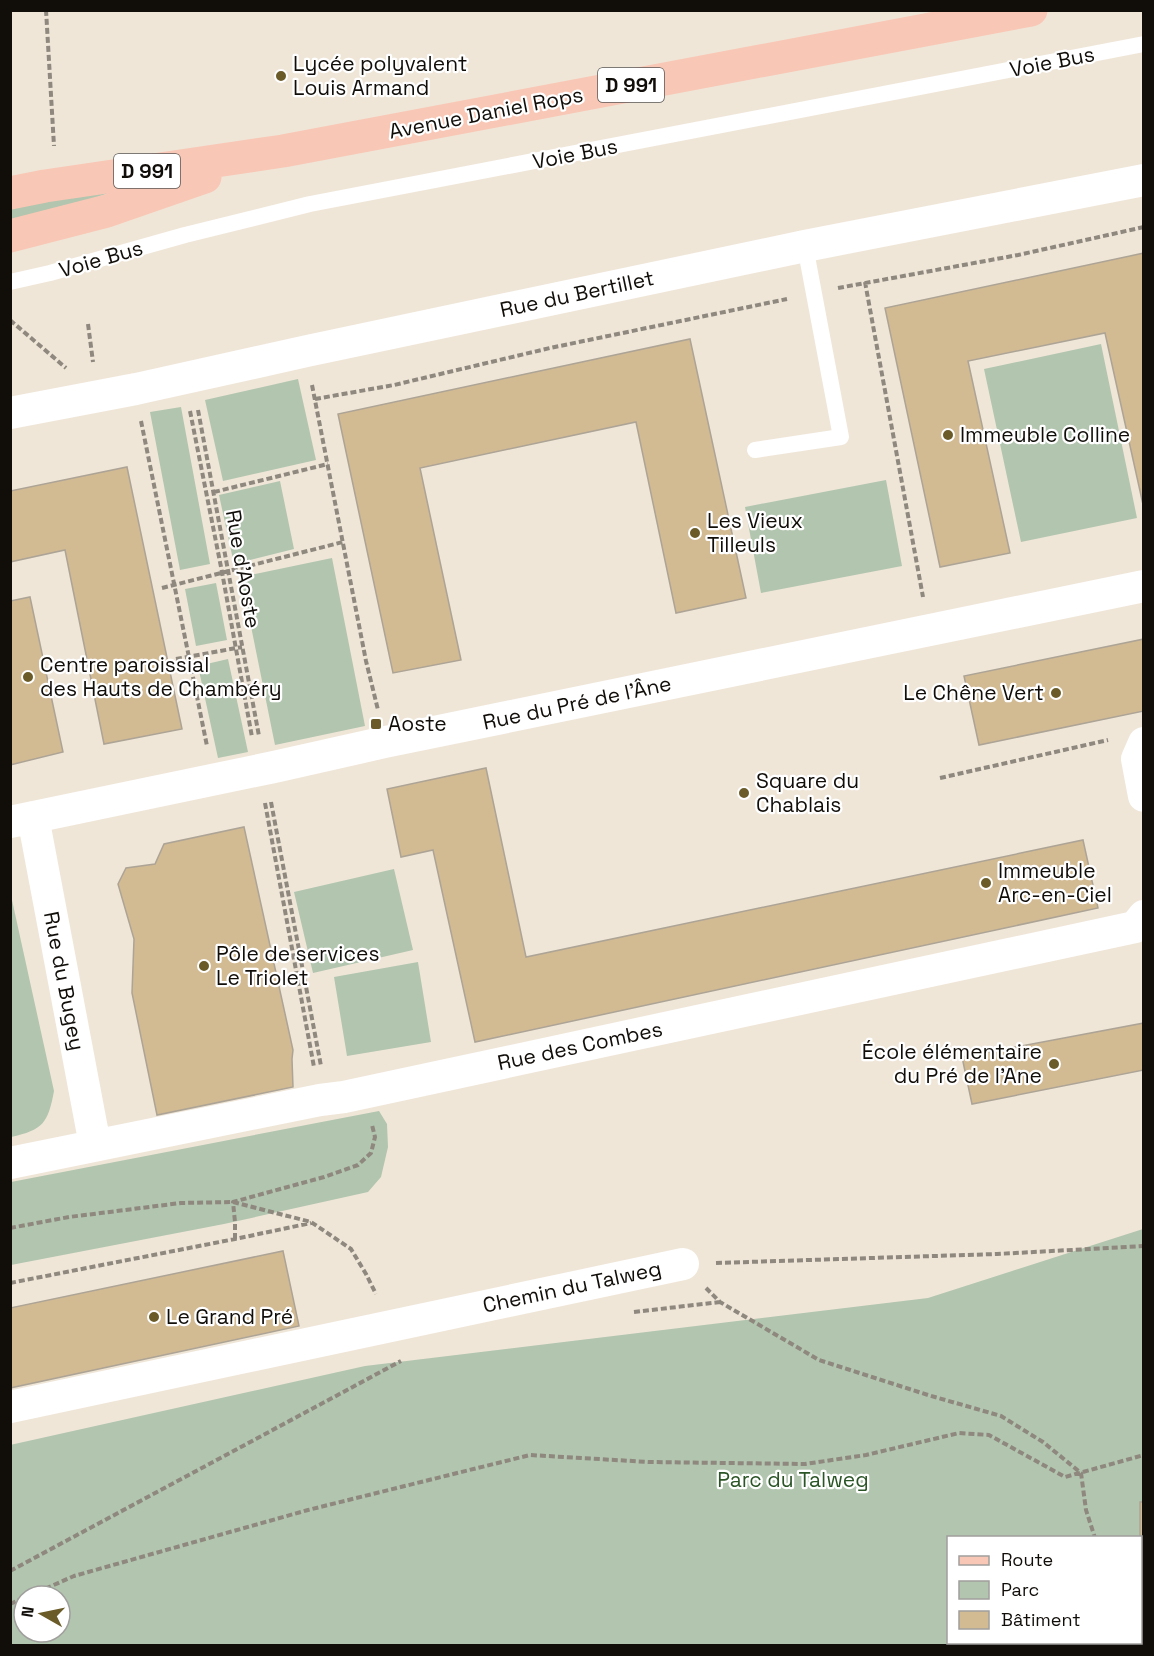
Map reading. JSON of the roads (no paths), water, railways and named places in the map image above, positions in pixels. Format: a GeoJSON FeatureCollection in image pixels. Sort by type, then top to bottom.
{"type":"FeatureCollection","features":[{"type":"Feature","properties":{"kind":"main road","name":"Avenue Daniel Rops"},"geometry":{"type":"LineString","coordinates":[[10,193],[56,184],[283,151],[1031,10]]}},
{"type":"Feature","properties":{"kind":"main road"},"geometry":{"type":"LineString","coordinates":[[10,236],[107,211],[283,151]]}},
{"type":"Feature","properties":{"kind":"street","name":"Rue du Bertillet"},"geometry":{"type":"LineString","coordinates":[[10,413],[136,389],[805,246],[1143,180]]}},
{"type":"Feature","properties":{"kind":"street","name":"Rue du Pré de l'Âne"},"geometry":{"type":"LineString","coordinates":[[22,819],[1143,586]]}},
{"type":"Feature","properties":{"kind":"street"},"geometry":{"type":"LineString","coordinates":[[1129,740],[1137,759],[1143,796]]}},
{"type":"Feature","properties":{"kind":"street","name":"Rue du Bugey"},"geometry":{"type":"LineString","coordinates":[[22,819],[95,1145]]}},
{"type":"Feature","properties":{"kind":"street","name":"Rue des Combes"},"geometry":{"type":"LineString","coordinates":[[10,1163],[335,1098],[1135,927],[1143,916]]}},
{"type":"Feature","properties":{"kind":"street","name":"Chemin du Talweg"},"geometry":{"type":"LineString","coordinates":[[10,1407],[682,1264]]}},
{"type":"Feature","properties":{"kind":"lane","name":"Voie Bus"},"geometry":{"type":"LineString","coordinates":[[10,282],[310,204],[1143,44]]}},
{"type":"Feature","properties":{"kind":"lane"},"geometry":{"type":"LineString","coordinates":[[755,450],[841,437],[805,246]]}},
{"type":"Feature","properties":{"kind":"place","name":"Lycée polyvalent Louis Armand"},"geometry":{"type":"Point","coordinates":[281,76]}},
{"type":"Feature","properties":{"kind":"place","name":"Immeuble Colline"},"geometry":{"type":"Point","coordinates":[948,435]}},
{"type":"Feature","properties":{"kind":"place","name":"Les Vieux Tilleuls"},"geometry":{"type":"Point","coordinates":[695,533]}},
{"type":"Feature","properties":{"kind":"place","name":"Centre paroissial des Hauts de Chambéry"},"geometry":{"type":"Point","coordinates":[28,677]}},
{"type":"Feature","properties":{"kind":"place","name":"Le Chêne Vert"},"geometry":{"type":"Point","coordinates":[1056,693]}},
{"type":"Feature","properties":{"kind":"place","name":"Aoste"},"geometry":{"type":"Point","coordinates":[376,724]}},
{"type":"Feature","properties":{"kind":"place","name":"Square du Chablais"},"geometry":{"type":"Point","coordinates":[744,793]}},
{"type":"Feature","properties":{"kind":"place","name":"Immeuble Arc-en-Ciel"},"geometry":{"type":"Point","coordinates":[986,883]}},
{"type":"Feature","properties":{"kind":"place","name":"Pôle de services Le Triolet"},"geometry":{"type":"Point","coordinates":[204,966]}},
{"type":"Feature","properties":{"kind":"place","name":"École élémentaire du Pré de l'Ane"},"geometry":{"type":"Point","coordinates":[1054,1064]}},
{"type":"Feature","properties":{"kind":"place","name":"Le Grand Pré"},"geometry":{"type":"Point","coordinates":[154,1317]}},
{"type":"Feature","properties":{"kind":"park label","name":"Parc du Talweg"},"geometry":{"type":"Point","coordinates":[793,1480]}}]}
